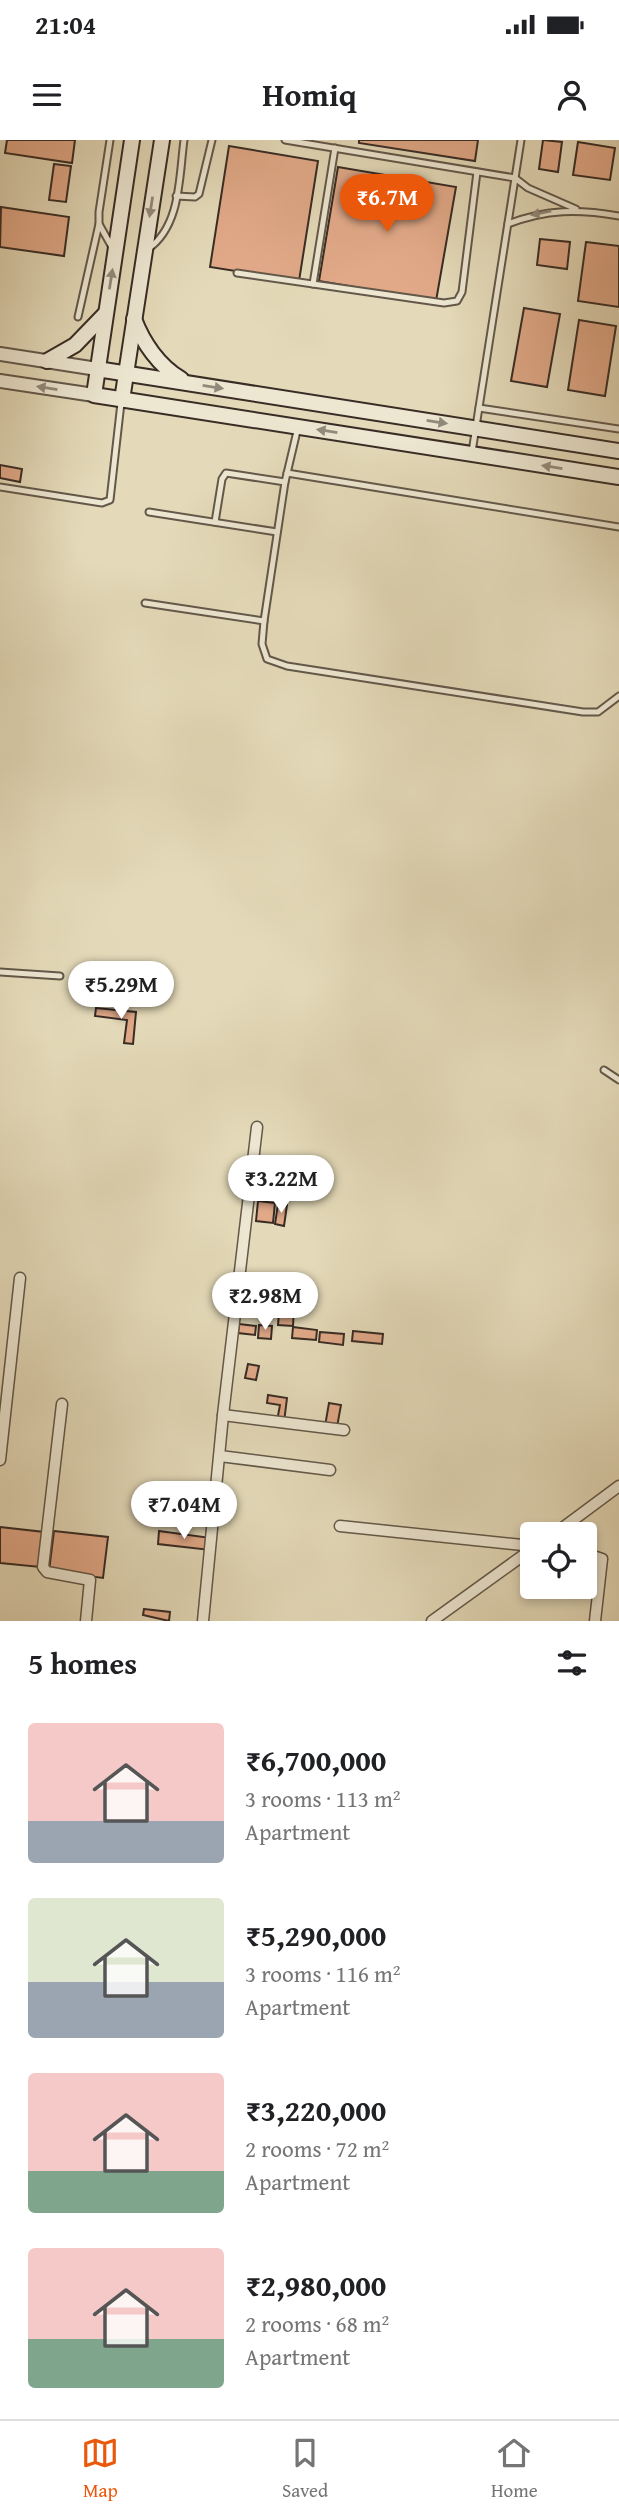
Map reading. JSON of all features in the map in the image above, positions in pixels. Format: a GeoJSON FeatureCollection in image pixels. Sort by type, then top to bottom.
{"type":"FeatureCollection","features":[{"type":"Feature","properties":{"kind":"main road"},"geometry":{"type":"LineString","coordinates":[[132,140],[93,396],[619,477]]}},
{"type":"Feature","properties":{"kind":"main road"},"geometry":{"type":"LineString","coordinates":[[122,400],[162,140]]}},
{"type":"Feature","properties":{"kind":"main road"},"geometry":{"type":"LineString","coordinates":[[47,362],[75,345],[105,314]]}},
{"type":"Feature","properties":{"kind":"main road"},"geometry":{"type":"LineString","coordinates":[[134,318],[140,335],[167,371],[187,383]]}},
{"type":"Feature","properties":{"kind":"main road"},"geometry":{"type":"LineString","coordinates":[[97,369],[619,450]]}},
{"type":"Feature","properties":{"kind":"street"},"geometry":{"type":"LineString","coordinates":[[0,354],[97,369]]}},
{"type":"Feature","properties":{"kind":"street"},"geometry":{"type":"LineString","coordinates":[[0,381],[93,396]]}},
{"type":"Feature","properties":{"kind":"street"},"geometry":{"type":"LineString","coordinates":[[203,1621],[223,1415],[257,1127]]}},
{"type":"Feature","properties":{"kind":"street"},"geometry":{"type":"LineString","coordinates":[[0,1460],[20,1278]]}},
{"type":"Feature","properties":{"kind":"street"},"geometry":{"type":"LineString","coordinates":[[62,1404],[43,1567],[47,1572],[90,1580],[86,1621]]}},
{"type":"Feature","properties":{"kind":"street"},"geometry":{"type":"LineString","coordinates":[[223,1415],[344,1430]]}},
{"type":"Feature","properties":{"kind":"street"},"geometry":{"type":"LineString","coordinates":[[220,1456],[330,1470]]}},
{"type":"Feature","properties":{"kind":"street"},"geometry":{"type":"LineString","coordinates":[[571,1522],[619,1486]]}},
{"type":"Feature","properties":{"kind":"street"},"geometry":{"type":"LineString","coordinates":[[340,1526],[520,1546]]}},
{"type":"Feature","properties":{"kind":"street"},"geometry":{"type":"LineString","coordinates":[[432,1621],[520,1556]]}},
{"type":"Feature","properties":{"kind":"street"},"geometry":{"type":"LineString","coordinates":[[595,1621],[602,1559],[597,1557]]}},
{"type":"Feature","properties":{"kind":"lane"},"geometry":{"type":"LineString","coordinates":[[78,317],[99,224],[110,140]]}},
{"type":"Feature","properties":{"kind":"lane"},"geometry":{"type":"LineString","coordinates":[[144,251],[166,234],[176,196],[184,140]]}},
{"type":"Feature","properties":{"kind":"lane"},"geometry":{"type":"LineString","coordinates":[[176,196],[200,194],[212,140]]}},
{"type":"Feature","properties":{"kind":"lane"},"geometry":{"type":"LineString","coordinates":[[285,140],[515,178],[528,188],[576,209],[619,216]]}},
{"type":"Feature","properties":{"kind":"lane"},"geometry":{"type":"LineString","coordinates":[[472,454],[520,140]]}},
{"type":"Feature","properties":{"kind":"lane"},"geometry":{"type":"LineString","coordinates":[[313,284],[335,148]]}},
{"type":"Feature","properties":{"kind":"lane"},"geometry":{"type":"LineString","coordinates":[[237,273],[444,303],[457,301],[462,292],[477,172]]}},
{"type":"Feature","properties":{"kind":"lane"},"geometry":{"type":"LineString","coordinates":[[508,224],[536,214],[576,209]]}},
{"type":"Feature","properties":{"kind":"lane"},"geometry":{"type":"LineString","coordinates":[[99,224],[115,252]]}},
{"type":"Feature","properties":{"kind":"lane"},"geometry":{"type":"LineString","coordinates":[[0,487],[102,503],[110,500],[122,400]]}},
{"type":"Feature","properties":{"kind":"lane"},"geometry":{"type":"LineString","coordinates":[[479,408],[619,429]]}},
{"type":"Feature","properties":{"kind":"lane"},"geometry":{"type":"LineString","coordinates":[[298,427],[285,482],[264,621],[262,644],[267,659],[287,666],[592,712],[604,708],[619,696]]}},
{"type":"Feature","properties":{"kind":"lane"},"geometry":{"type":"LineString","coordinates":[[215,522],[222,479],[226,473],[285,482]]}},
{"type":"Feature","properties":{"kind":"lane"},"geometry":{"type":"LineString","coordinates":[[287,473],[619,527]]}},
{"type":"Feature","properties":{"kind":"lane"},"geometry":{"type":"LineString","coordinates":[[149,512],[278,532]]}},
{"type":"Feature","properties":{"kind":"lane"},"geometry":{"type":"LineString","coordinates":[[145,603],[264,621]]}},
{"type":"Feature","properties":{"kind":"lane"},"geometry":{"type":"LineString","coordinates":[[0,972],[60,976]]}},
{"type":"Feature","properties":{"kind":"lane"},"geometry":{"type":"LineString","coordinates":[[604,1070],[619,1080]]}},
{"type":"Feature","properties":{"kind":"building"},"geometry":{"type":"Polygon","coordinates":[[[7,140],[75,140],[72,163],[5,153],[7,140]]]}},
{"type":"Feature","properties":{"kind":"building"},"geometry":{"type":"Polygon","coordinates":[[[359,140],[478,140],[475,161],[359,143],[359,140]]]}},
{"type":"Feature","properties":{"kind":"building"},"geometry":{"type":"Polygon","coordinates":[[[543,140],[562,142],[558,172],[539,169],[543,140]]]}},
{"type":"Feature","properties":{"kind":"building"},"geometry":{"type":"Polygon","coordinates":[[[578,142],[615,148],[610,180],[573,175],[578,142]]]}},
{"type":"Feature","properties":{"kind":"building"},"geometry":{"type":"Polygon","coordinates":[[[229,146],[318,161],[299,281],[210,267],[229,146]]]}},
{"type":"Feature","properties":{"kind":"building"},"geometry":{"type":"Polygon","coordinates":[[[54,164],[71,166],[66,202],[49,200],[54,164]]]}},
{"type":"Feature","properties":{"kind":"building"},"geometry":{"type":"Polygon","coordinates":[[[338,167],[456,187],[436,301],[319,281],[338,167]]]}},
{"type":"Feature","properties":{"kind":"building"},"geometry":{"type":"Polygon","coordinates":[[[1,207],[69,217],[64,256],[0,247],[1,207]]]}},
{"type":"Feature","properties":{"kind":"building"},"geometry":{"type":"Polygon","coordinates":[[[540,239],[570,242],[567,269],[537,265],[540,239]]]}},
{"type":"Feature","properties":{"kind":"building"},"geometry":{"type":"Polygon","coordinates":[[[586,242],[619,246],[619,307],[578,301],[586,242]]]}},
{"type":"Feature","properties":{"kind":"building"},"geometry":{"type":"Polygon","coordinates":[[[524,308],[560,314],[547,387],[511,381],[524,308]]]}},
{"type":"Feature","properties":{"kind":"building"},"geometry":{"type":"Polygon","coordinates":[[[579,320],[616,326],[605,396],[568,390],[579,320]]]}},
{"type":"Feature","properties":{"kind":"building"},"geometry":{"type":"Polygon","coordinates":[[[0,465],[22,469],[20,482],[0,478],[0,465]]]}},
{"type":"Feature","properties":{"kind":"building"},"geometry":{"type":"Polygon","coordinates":[[[96,1008],[136,1012],[133,1044],[124,1043],[127,1020],[95,1016],[96,1008]]]}},
{"type":"Feature","properties":{"kind":"building"},"geometry":{"type":"Polygon","coordinates":[[[258,1201],[275,1203],[273,1223],[256,1221],[258,1201]]]}},
{"type":"Feature","properties":{"kind":"building"},"geometry":{"type":"Polygon","coordinates":[[[278,1204],[287,1205],[284,1226],[275,1224],[278,1204]]]}},
{"type":"Feature","properties":{"kind":"building"},"geometry":{"type":"Polygon","coordinates":[[[281,1287],[295,1288],[293,1326],[278,1325],[281,1287]]]}},
{"type":"Feature","properties":{"kind":"building"},"geometry":{"type":"Polygon","coordinates":[[[239,1324],[256,1326],[255,1335],[238,1333],[239,1324]]]}},
{"type":"Feature","properties":{"kind":"building"},"geometry":{"type":"Polygon","coordinates":[[[259,1325],[272,1326],[271,1339],[258,1338],[259,1325]]]}},
{"type":"Feature","properties":{"kind":"building"},"geometry":{"type":"Polygon","coordinates":[[[293,1327],[317,1330],[316,1340],[292,1338],[293,1327]]]}},
{"type":"Feature","properties":{"kind":"building"},"geometry":{"type":"Polygon","coordinates":[[[353,1331],[383,1334],[382,1344],[352,1341],[353,1331]]]}},
{"type":"Feature","properties":{"kind":"building"},"geometry":{"type":"Polygon","coordinates":[[[320,1332],[344,1334],[343,1345],[319,1342],[320,1332]]]}},
{"type":"Feature","properties":{"kind":"building"},"geometry":{"type":"Polygon","coordinates":[[[248,1364],[259,1366],[256,1380],[245,1378],[248,1364]]]}},
{"type":"Feature","properties":{"kind":"building"},"geometry":{"type":"Polygon","coordinates":[[[268,1395],[287,1398],[284,1422],[277,1421],[280,1405],[267,1403],[268,1395]]]}},
{"type":"Feature","properties":{"kind":"building"},"geometry":{"type":"Polygon","coordinates":[[[329,1403],[341,1405],[337,1427],[325,1426],[329,1403]]]}},
{"type":"Feature","properties":{"kind":"building"},"geometry":{"type":"Polygon","coordinates":[[[0,1527],[44,1532],[40,1567],[0,1563],[0,1527]]]}},
{"type":"Feature","properties":{"kind":"building"},"geometry":{"type":"Polygon","coordinates":[[[54,1531],[108,1537],[103,1578],[49,1571],[54,1531]]]}},
{"type":"Feature","properties":{"kind":"building"},"geometry":{"type":"Polygon","coordinates":[[[159,1531],[211,1538],[210,1550],[158,1544],[159,1531]]]}},
{"type":"Feature","properties":{"kind":"building"},"geometry":{"type":"Polygon","coordinates":[[[144,1609],[170,1612],[169,1621],[143,1615],[144,1609]]]}}]}
